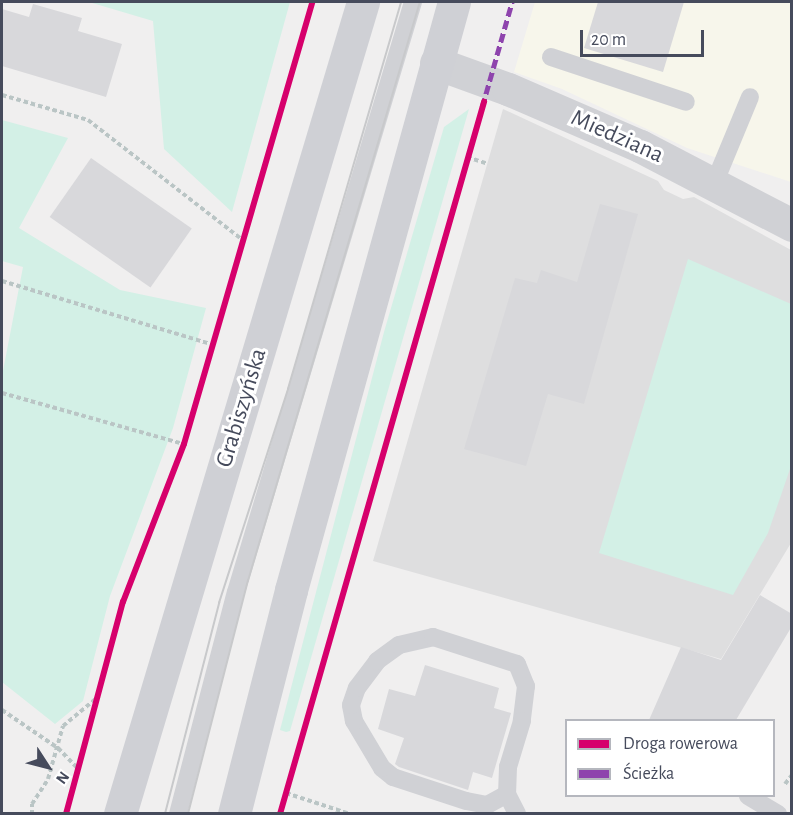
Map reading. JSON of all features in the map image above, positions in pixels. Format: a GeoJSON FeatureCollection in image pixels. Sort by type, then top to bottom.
{"type":"FeatureCollection","features":[{"type":"Feature","properties":{"kind":"main road","name":"Grabiszyńska"},"geometry":{"type":"LineString","coordinates":[[120,813],[363,2]]}},
{"type":"Feature","properties":{"kind":"main road"},"geometry":{"type":"LineString","coordinates":[[234,813],[291,590],[454,2]]}},
{"type":"Feature","properties":{"kind":"street","name":"Miedziana"},"geometry":{"type":"LineString","coordinates":[[436,63],[508,89],[640,146],[792,225]]}},
{"type":"Feature","properties":{"kind":"lane"},"geometry":{"type":"LineString","coordinates":[[178,813],[236,592],[412,2]]}},
{"type":"Feature","properties":{"kind":"lane"},"geometry":{"type":"LineString","coordinates":[[550,57],[686,102]]}},
{"type":"Feature","properties":{"kind":"lane"},"geometry":{"type":"LineString","coordinates":[[714,184],[750,97]]}},
{"type":"Feature","properties":{"kind":"lane"},"geometry":{"type":"LineString","coordinates":[[507,794],[486,805],[466,801],[393,777],[382,768],[354,721],[351,705],[357,688],[377,661],[399,645],[433,637],[517,664],[526,686],[522,721],[508,766],[507,794],[517,813]]}},
{"type":"Feature","properties":{"kind":"lane"},"geometry":{"type":"LineString","coordinates":[[751,797],[778,813]]}},
{"type":"Feature","properties":{"kind":"path"},"geometry":{"type":"LineString","coordinates":[[2,95],[88,120],[244,241]]}},
{"type":"Feature","properties":{"kind":"path"},"geometry":{"type":"LineString","coordinates":[[467,157],[488,164]]}},
{"type":"Feature","properties":{"kind":"path"},"geometry":{"type":"LineString","coordinates":[[2,281],[214,345]]}},
{"type":"Feature","properties":{"kind":"path"},"geometry":{"type":"LineString","coordinates":[[2,393],[184,444]]}},
{"type":"Feature","properties":{"kind":"path"},"geometry":{"type":"LineString","coordinates":[[32,813],[32,804],[48,779],[63,726],[99,696]]}},
{"type":"Feature","properties":{"kind":"path"},"geometry":{"type":"LineString","coordinates":[[2,710],[58,748],[80,770]]}},
{"type":"Feature","properties":{"kind":"path"},"geometry":{"type":"LineString","coordinates":[[286,793],[350,813]]}},
{"type":"Feature","properties":{"kind":"shaded area"},"geometry":{"type":"Polygon","coordinates":[[[535,2],[791,2],[791,182],[687,148],[562,89],[514,72],[535,2]]]}},
{"type":"Feature","properties":{"kind":"shaded area"},"geometry":{"type":"Polygon","coordinates":[[[503,109],[658,181],[664,190],[683,199],[694,197],[791,250],[791,543],[721,659],[373,561],[503,109]]]}},
{"type":"Feature","properties":{"kind":"green space"},"geometry":{"type":"Polygon","coordinates":[[[89,2],[290,2],[232,212],[164,149],[153,21],[89,2]]]}},
{"type":"Feature","properties":{"kind":"green space"},"geometry":{"type":"Polygon","coordinates":[[[469,109],[290,731],[286,732],[280,730],[384,332],[444,127],[469,109]]]}},
{"type":"Feature","properties":{"kind":"green space"},"geometry":{"type":"Polygon","coordinates":[[[2,120],[68,138],[19,228],[120,290],[206,308],[173,428],[110,596],[83,701],[55,724],[2,682],[2,376],[23,267],[2,261],[2,120]]]}},
{"type":"Feature","properties":{"kind":"green space"},"geometry":{"type":"Polygon","coordinates":[[[688,259],[791,304],[791,466],[768,533],[733,595],[599,553],[688,259]]]}},
{"type":"Feature","properties":{"kind":"building"},"geometry":{"type":"Polygon","coordinates":[[[598,2],[684,2],[663,72],[584,48],[598,2]]]}},
{"type":"Feature","properties":{"kind":"building"},"geometry":{"type":"Polygon","coordinates":[[[33,4],[82,18],[78,31],[122,44],[106,97],[2,66],[2,9],[29,17],[33,4]]]}},
{"type":"Feature","properties":{"kind":"building"},"geometry":{"type":"Polygon","coordinates":[[[91,158],[192,229],[150,288],[50,217],[91,158]]]}},
{"type":"Feature","properties":{"kind":"building"},"geometry":{"type":"Polygon","coordinates":[[[600,204],[638,214],[584,404],[548,394],[526,466],[464,449],[515,278],[537,283],[541,270],[577,282],[600,204]]]}},
{"type":"Feature","properties":{"kind":"building"},"geometry":{"type":"Polygon","coordinates":[[[760,595],[792,614],[792,626],[737,719],[649,719],[681,647],[721,660],[760,595]]]}},
{"type":"Feature","properties":{"kind":"building"},"geometry":{"type":"Polygon","coordinates":[[[425,665],[499,688],[494,708],[511,713],[492,778],[473,772],[468,790],[399,767],[395,764],[404,738],[378,729],[389,689],[415,696],[425,665]]]}},
{"type":"Feature","properties":{"kind":"tram line"},"geometry":{"type":"LineString","coordinates":[[165,814],[219,603],[288,389],[401,2]]}},
{"type":"Feature","properties":{"kind":"tram line"},"geometry":{"type":"LineString","coordinates":[[188,814],[248,581],[420,2]]}},
{"type":"Feature","properties":{"kind":"marked path"},"geometry":{"type":"LineString","coordinates":[[482,107],[512,2]]}},
{"type":"Feature","properties":{"kind":"cycle path"},"geometry":{"type":"LineString","coordinates":[[66,814],[123,602],[184,444],[312,2]]}},
{"type":"Feature","properties":{"kind":"cycle path"},"geometry":{"type":"LineString","coordinates":[[280,814],[484,102]]}}]}
